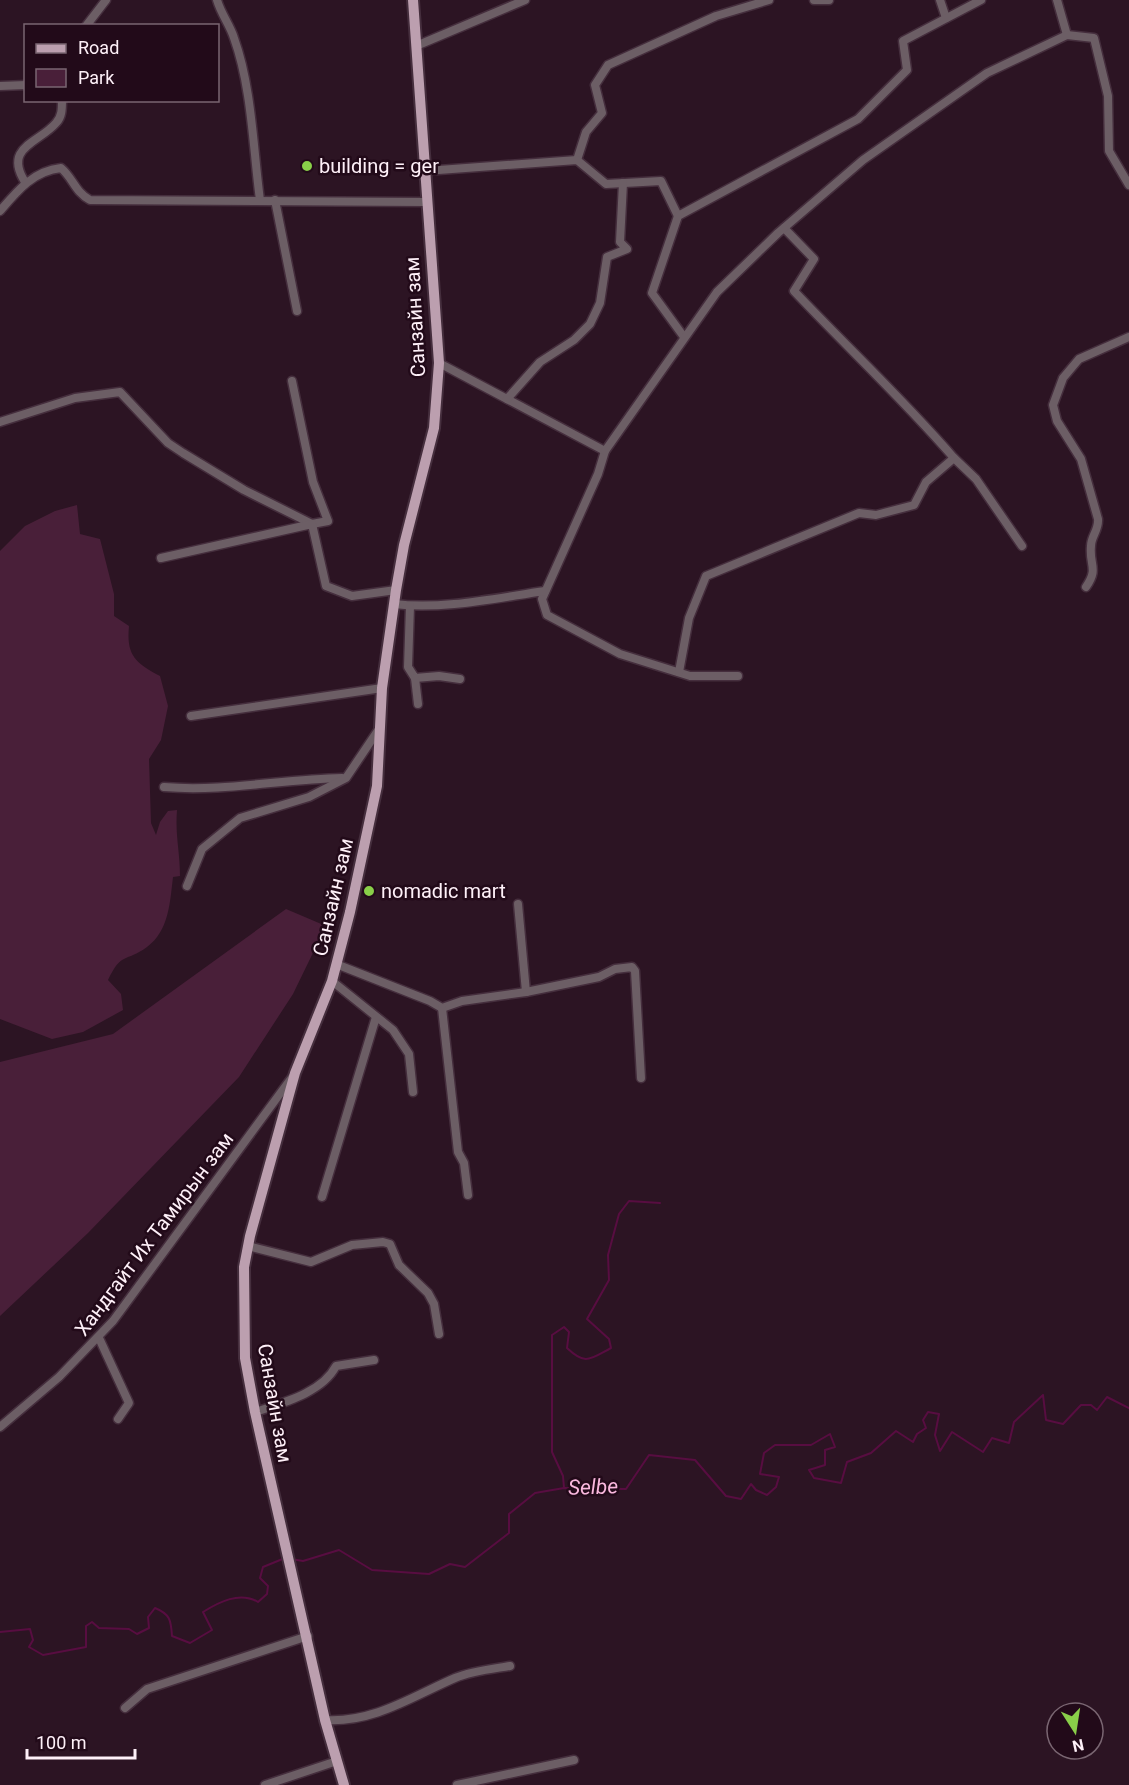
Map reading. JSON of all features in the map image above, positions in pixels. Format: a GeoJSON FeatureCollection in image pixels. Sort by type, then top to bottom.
{"type":"FeatureCollection","features":[{"type":"Feature","properties":{"kind":"main road","name":"Санзайн зам"},"geometry":{"type":"LineString","coordinates":[[344,1785],[325,1720],[308,1636],[255,1412],[245,1358],[244,1267],[295,1073],[332,981],[377,786],[382,688],[396,590],[404,545],[434,428],[439,363],[412,0]]}},
{"type":"Feature","properties":{"kind":"street"},"geometry":{"type":"LineString","coordinates":[[88,24],[106,0]]}},
{"type":"Feature","properties":{"kind":"street"},"geometry":{"type":"LineString","coordinates":[[217,0],[220,14],[234,37],[244,84],[260,200]]}},
{"type":"Feature","properties":{"kind":"street"},"geometry":{"type":"LineString","coordinates":[[416,46],[525,0]]}},
{"type":"Feature","properties":{"kind":"street"},"geometry":{"type":"LineString","coordinates":[[577,160],[586,132],[603,113],[595,85],[608,65],[716,16],[769,0]]}},
{"type":"Feature","properties":{"kind":"street"},"geometry":{"type":"LineString","coordinates":[[814,0],[829,0]]}},
{"type":"Feature","properties":{"kind":"street"},"geometry":{"type":"LineString","coordinates":[[940,0],[946,18]]}},
{"type":"Feature","properties":{"kind":"street"},"geometry":{"type":"LineString","coordinates":[[684,337],[652,293],[678,216],[858,119],[907,70],[903,40],[981,0]]}},
{"type":"Feature","properties":{"kind":"street"},"geometry":{"type":"LineString","coordinates":[[1057,0],[1067,35]]}},
{"type":"Feature","properties":{"kind":"street"},"geometry":{"type":"LineString","coordinates":[[738,676],[690,676],[620,654],[556,621],[548,615],[542,604],[545,591],[598,474],[605,451],[717,292],[784,228],[863,159],[987,73],[1067,35],[1094,38],[1108,96],[1109,151],[1129,185]]}},
{"type":"Feature","properties":{"kind":"street"},"geometry":{"type":"LineString","coordinates":[[0,86],[24,85]]}},
{"type":"Feature","properties":{"kind":"street"},"geometry":{"type":"LineString","coordinates":[[25,182],[19,173],[18,162],[24,148],[56,124],[62,112],[62,102]]}},
{"type":"Feature","properties":{"kind":"street"},"geometry":{"type":"LineString","coordinates":[[425,171],[577,160],[606,184],[661,181],[678,216]]}},
{"type":"Feature","properties":{"kind":"street"},"geometry":{"type":"LineString","coordinates":[[0,211],[25,182],[50,169],[61,168],[70,175],[79,194],[90,200],[426,202]]}},
{"type":"Feature","properties":{"kind":"street"},"geometry":{"type":"LineString","coordinates":[[507,399],[540,362],[574,340],[596,314],[604,286],[607,257],[627,249],[620,242],[623,183]]}},
{"type":"Feature","properties":{"kind":"street"},"geometry":{"type":"LineString","coordinates":[[275,200],[297,311]]}},
{"type":"Feature","properties":{"kind":"street"},"geometry":{"type":"LineString","coordinates":[[784,228],[814,259],[794,291],[889,390],[912,410],[954,458],[976,479],[1022,546]]}},
{"type":"Feature","properties":{"kind":"street"},"geometry":{"type":"LineString","coordinates":[[1086,587],[1093,578],[1090,545],[1098,529],[1098,519],[1081,459],[1057,421],[1053,405],[1063,378],[1079,359],[1129,337]]}},
{"type":"Feature","properties":{"kind":"street"},"geometry":{"type":"LineString","coordinates":[[439,363],[605,451]]}},
{"type":"Feature","properties":{"kind":"street"},"geometry":{"type":"LineString","coordinates":[[161,558],[328,521],[313,482],[292,381]]}},
{"type":"Feature","properties":{"kind":"street"},"geometry":{"type":"LineString","coordinates":[[0,422],[75,398],[120,392],[168,444],[244,490],[312,524]]}},
{"type":"Feature","properties":{"kind":"street"},"geometry":{"type":"LineString","coordinates":[[679,672],[689,618],[706,576],[859,513],[876,515],[914,505],[926,482],[954,458]]}},
{"type":"Feature","properties":{"kind":"street"},"geometry":{"type":"LineString","coordinates":[[312,524],[326,586],[352,596],[396,590]]}},
{"type":"Feature","properties":{"kind":"street"},"geometry":{"type":"LineString","coordinates":[[394,604],[410,606],[475,601],[545,591]]}},
{"type":"Feature","properties":{"kind":"street"},"geometry":{"type":"LineString","coordinates":[[410,606],[408,667],[415,678],[418,704]]}},
{"type":"Feature","properties":{"kind":"street"},"geometry":{"type":"LineString","coordinates":[[415,678],[440,676],[460,679]]}},
{"type":"Feature","properties":{"kind":"street"},"geometry":{"type":"LineString","coordinates":[[191,716],[382,688]]}},
{"type":"Feature","properties":{"kind":"street"},"geometry":{"type":"LineString","coordinates":[[187,885],[202,849],[240,818],[309,797],[346,778],[380,729]]}},
{"type":"Feature","properties":{"kind":"street"},"geometry":{"type":"LineString","coordinates":[[164,788],[203,790],[310,778],[346,778]]}},
{"type":"Feature","properties":{"kind":"street"},"geometry":{"type":"LineString","coordinates":[[518,904],[526,992]]}},
{"type":"Feature","properties":{"kind":"street"},"geometry":{"type":"LineString","coordinates":[[336,964],[430,1001],[442,1008],[462,1001],[526,992],[599,976],[615,969],[632,968],[635,971],[641,1078]]}},
{"type":"Feature","properties":{"kind":"street"},"geometry":{"type":"LineString","coordinates":[[332,981],[393,1030],[409,1054],[413,1092]]}},
{"type":"Feature","properties":{"kind":"street"},"geometry":{"type":"LineString","coordinates":[[442,1008],[458,1152],[464,1163],[468,1195]]}},
{"type":"Feature","properties":{"kind":"street"},"geometry":{"type":"LineString","coordinates":[[322,1197],[376,1017]]}},
{"type":"Feature","properties":{"kind":"street","name":"Хандгайт Их Тамирын зам"},"geometry":{"type":"LineString","coordinates":[[0,1427],[99,1338],[295,1073]]}},
{"type":"Feature","properties":{"kind":"street"},"geometry":{"type":"LineString","coordinates":[[248,1246],[311,1262],[352,1245],[388,1243],[399,1265],[431,1298],[439,1334]]}},
{"type":"Feature","properties":{"kind":"street"},"geometry":{"type":"LineString","coordinates":[[99,1338],[129,1402],[118,1419]]}},
{"type":"Feature","properties":{"kind":"street"},"geometry":{"type":"LineString","coordinates":[[255,1412],[321,1384],[332,1374],[336,1366],[374,1360]]}},
{"type":"Feature","properties":{"kind":"street"},"geometry":{"type":"LineString","coordinates":[[125,1708],[147,1689],[308,1636]]}},
{"type":"Feature","properties":{"kind":"street"},"geometry":{"type":"LineString","coordinates":[[325,1720],[359,1718],[415,1699],[456,1678],[510,1666]]}},
{"type":"Feature","properties":{"kind":"street"},"geometry":{"type":"LineString","coordinates":[[457,1785],[574,1760]]}},
{"type":"Feature","properties":{"kind":"street"},"geometry":{"type":"LineString","coordinates":[[265,1785],[337,1761]]}},
{"type":"Feature","properties":{"kind":"green space"},"geometry":{"type":"Polygon","coordinates":[[[77,505],[80,534],[100,539],[114,594],[114,616],[129,626],[131,652],[145,667],[160,676],[168,706],[161,740],[149,759],[151,823],[156,835],[160,822],[168,811],[177,810],[180,876],[173,877],[167,915],[160,933],[147,947],[121,961],[108,980],[121,994],[123,1010],[83,1032],[52,1039],[0,1019],[0,551],[25,526],[55,511],[77,505]]]}},
{"type":"Feature","properties":{"kind":"green space"},"geometry":{"type":"Polygon","coordinates":[[[286,909],[326,926],[293,994],[239,1077],[88,1233],[0,1316],[0,1062],[113,1034],[286,909]]]}},
{"type":"Feature","properties":{"kind":"waterway"},"geometry":{"type":"LineString","coordinates":[[564,1488],[563,1476],[552,1452],[552,1335],[564,1327],[569,1332],[567,1348],[584,1359],[593,1358],[611,1348],[609,1339],[587,1319],[609,1280],[608,1255],[619,1214],[629,1201],[660,1203]]}},
{"type":"Feature","properties":{"kind":"waterway","name":"Selbe"},"geometry":{"type":"LineString","coordinates":[[291,1559],[303,1561],[339,1550],[372,1570],[429,1574],[450,1564],[465,1567],[509,1533],[509,1514],[535,1493],[564,1488],[626,1489],[649,1455],[695,1460],[726,1496],[741,1499],[751,1484],[756,1490],[767,1495],[776,1487],[779,1477],[760,1474],[764,1453],[775,1445],[811,1445],[830,1434],[835,1447],[825,1450],[825,1465],[809,1470],[814,1478],[841,1483],[847,1462],[871,1453],[896,1431],[913,1442],[917,1434],[926,1428],[923,1420],[928,1412],[939,1414],[935,1435],[940,1451],[952,1432],[983,1452],[992,1438],[1009,1443],[1014,1422],[1043,1395],[1046,1420],[1063,1424],[1081,1405],[1091,1405],[1097,1410],[1107,1397],[1129,1408]]}},
{"type":"Feature","properties":{"kind":"waterway","name":"Selbe"},"geometry":{"type":"LineString","coordinates":[[0,1632],[30,1629],[33,1640],[29,1647],[43,1655],[86,1647],[86,1626],[92,1622],[99,1628],[129,1629],[137,1634],[149,1628],[148,1617],[155,1608],[169,1618],[172,1636],[190,1643],[212,1630],[203,1612],[230,1599],[244,1598],[258,1602],[267,1594],[268,1586],[260,1578],[263,1567],[285,1558]]}},
{"type":"Feature","properties":{"kind":"place","name":"building = ger"},"geometry":{"type":"Point","coordinates":[307,166]}},
{"type":"Feature","properties":{"kind":"place","name":"nomadic mart"},"geometry":{"type":"Point","coordinates":[369,891]}}]}
